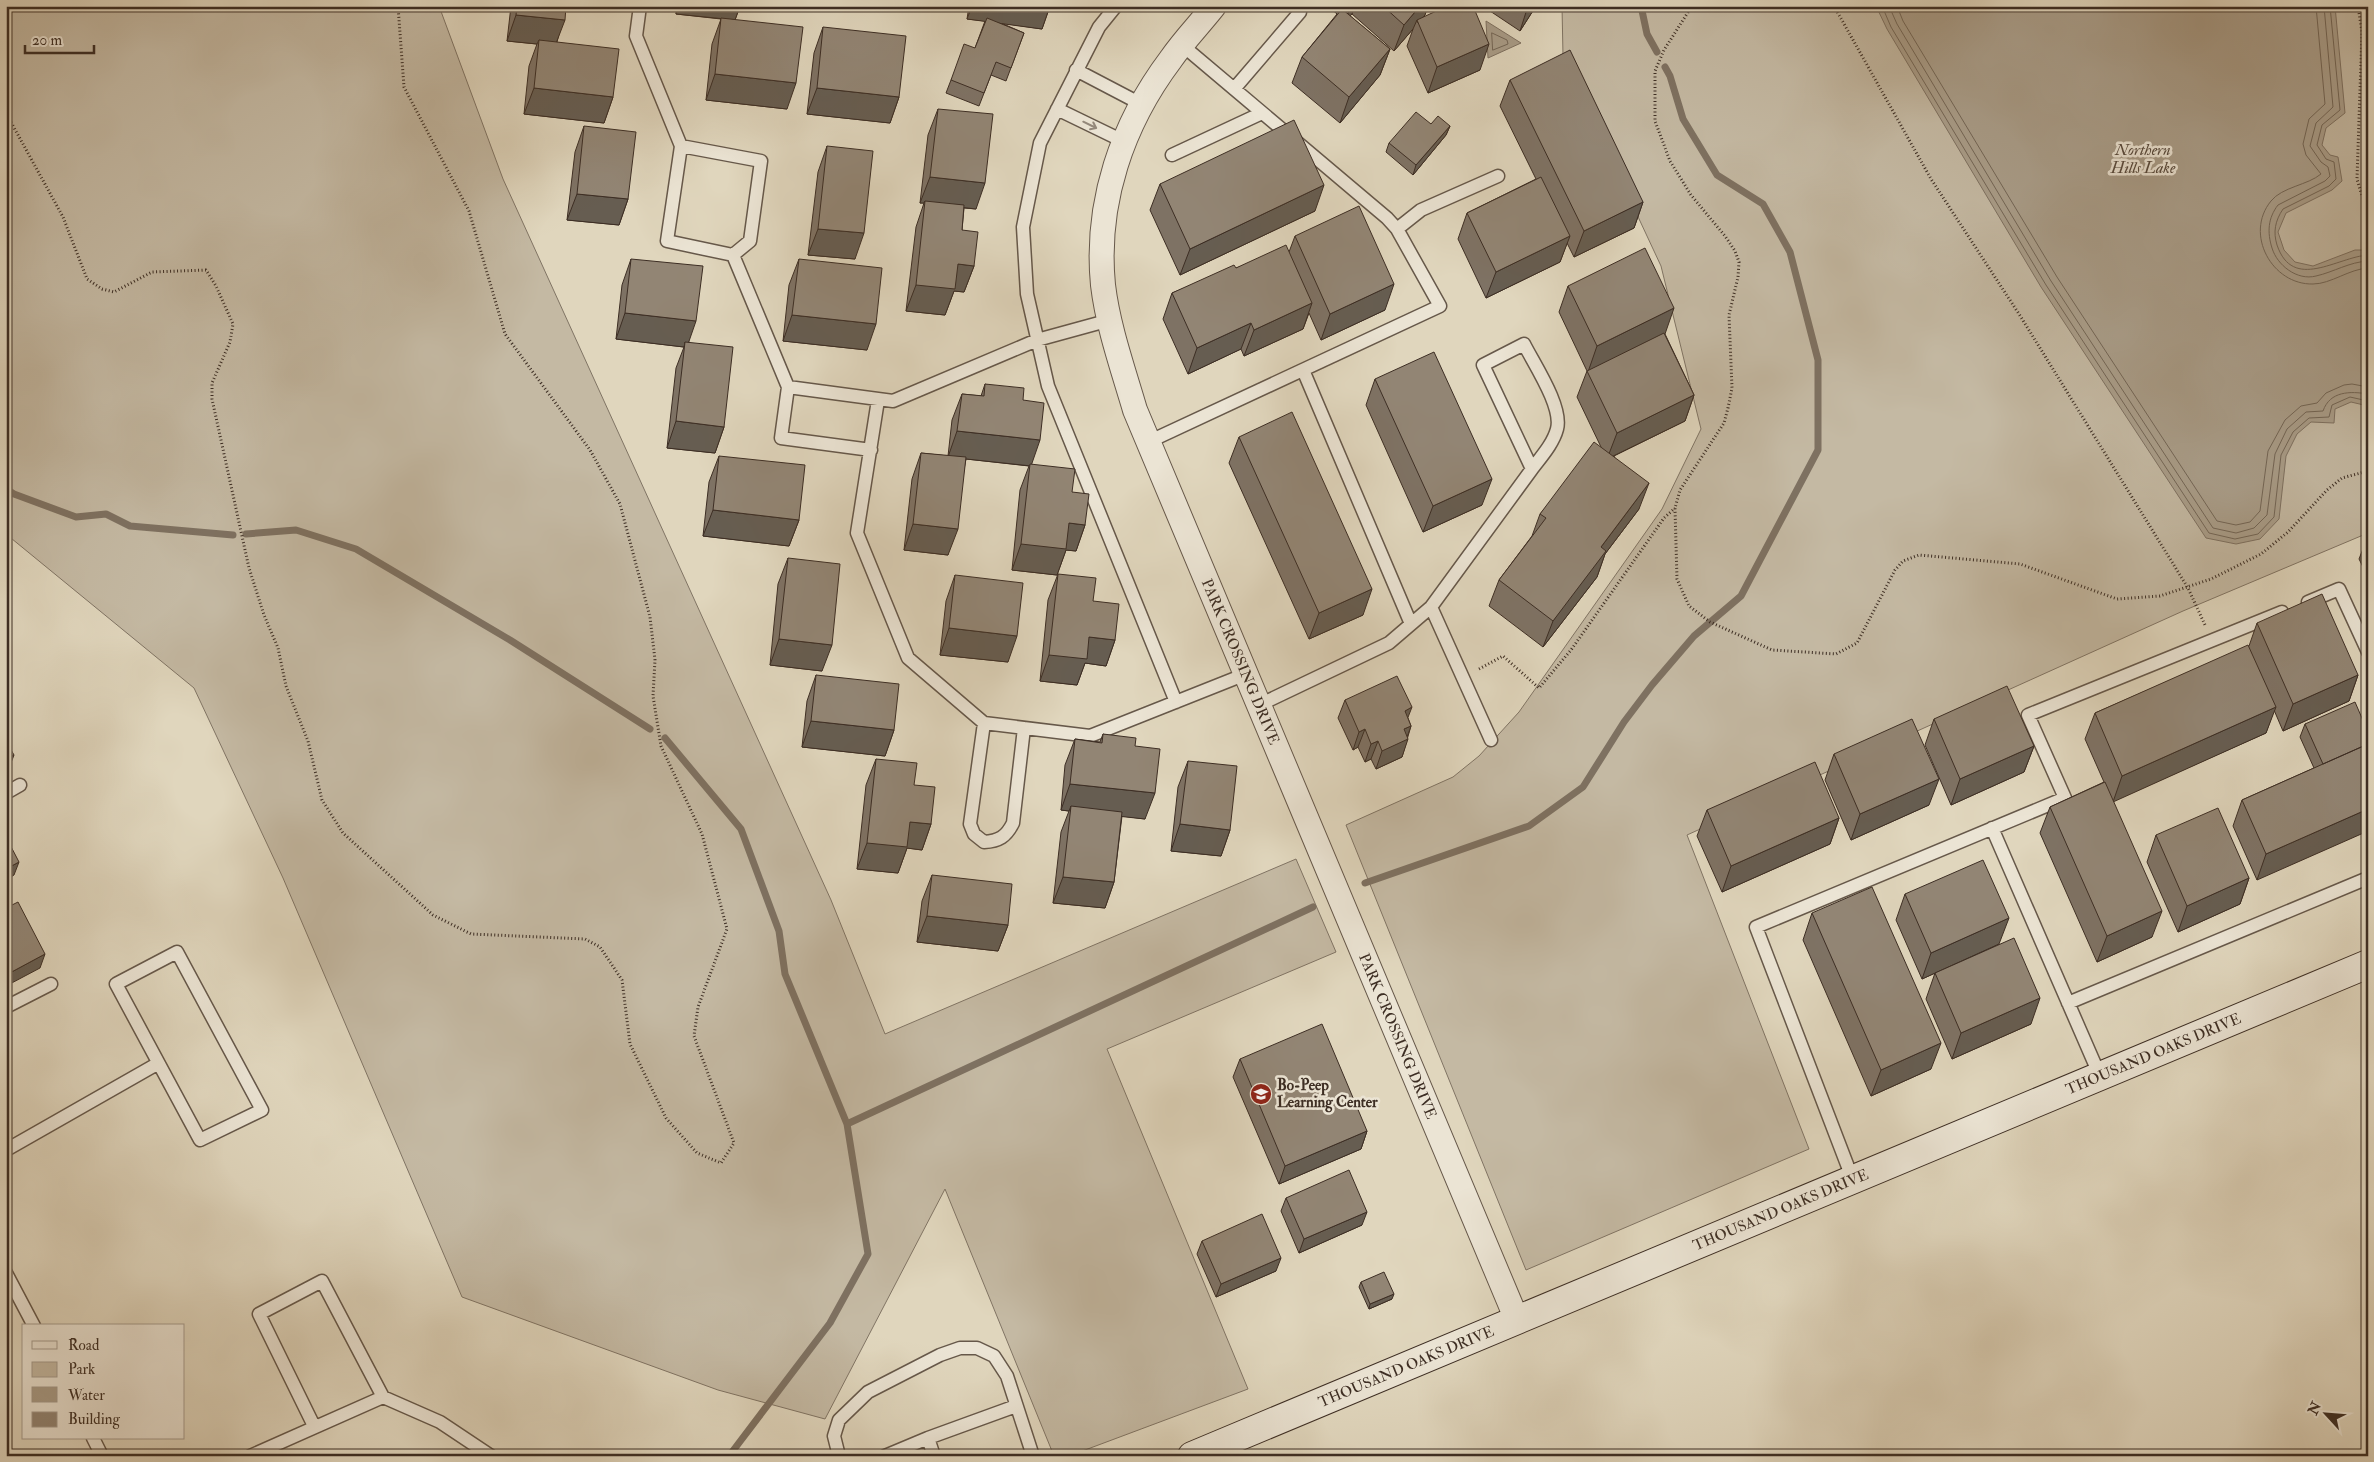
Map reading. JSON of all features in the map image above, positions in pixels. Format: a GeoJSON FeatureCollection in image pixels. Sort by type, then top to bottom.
{"type":"FeatureCollection","features":[{"type":"Feature","properties":{"kind":"main road","name":"THOUSAND OAKS DRIVE"},"geometry":{"type":"LineString","coordinates":[[1192,1456],[2368,964]]}},
{"type":"Feature","properties":{"kind":"street","name":"PARK CROSSING DRIVE"},"geometry":{"type":"LineString","coordinates":[[1214,6],[1182,45],[1141,104],[1123,142],[1108,192],[1103,224],[1104,286],[1110,320],[1135,410],[1148,442],[1517,1320]]}},
{"type":"Feature","properties":{"kind":"lane"},"geometry":{"type":"LineString","coordinates":[[640,6],[636,36],[680,146],[667,241],[733,255]]}},
{"type":"Feature","properties":{"kind":"lane"},"geometry":{"type":"LineString","coordinates":[[1116,6],[1099,26],[1040,143],[1023,227],[1027,294],[1048,386],[1176,702]]}},
{"type":"Feature","properties":{"kind":"lane"},"geometry":{"type":"LineString","coordinates":[[1234,89],[1300,12]]}},
{"type":"Feature","properties":{"kind":"lane"},"geometry":{"type":"LineString","coordinates":[[1148,442],[1440,306],[1397,229],[1182,45]]}},
{"type":"Feature","properties":{"kind":"lane"},"geometry":{"type":"LineString","coordinates":[[1076,70],[1141,104]]}},
{"type":"Feature","properties":{"kind":"lane"},"geometry":{"type":"LineString","coordinates":[[1057,109],[1123,142]]}},
{"type":"Feature","properties":{"kind":"lane"},"geometry":{"type":"LineString","coordinates":[[1172,155],[1262,113]]}},
{"type":"Feature","properties":{"kind":"lane"},"geometry":{"type":"LineString","coordinates":[[680,146],[761,161],[750,241],[733,255]]}},
{"type":"Feature","properties":{"kind":"lane"},"geometry":{"type":"LineString","coordinates":[[1397,229],[1421,210],[1498,176]]}},
{"type":"Feature","properties":{"kind":"lane"},"geometry":{"type":"LineString","coordinates":[[733,255],[788,387],[780,438],[871,450]]}},
{"type":"Feature","properties":{"kind":"lane"},"geometry":{"type":"LineString","coordinates":[[788,387],[892,401],[1037,340],[1110,320]]}},
{"type":"Feature","properties":{"kind":"lane"},"geometry":{"type":"LineString","coordinates":[[1259,705],[1389,643],[1431,607],[1532,469],[1548,447],[1558,428],[1554,404],[1524,344],[1484,365],[1532,469]]}},
{"type":"Feature","properties":{"kind":"lane"},"geometry":{"type":"LineString","coordinates":[[1303,370],[1412,624]]}},
{"type":"Feature","properties":{"kind":"lane"},"geometry":{"type":"LineString","coordinates":[[878,400],[858,533],[908,658],[984,723],[1090,736],[1246,674]]}},
{"type":"Feature","properties":{"kind":"lane"},"geometry":{"type":"LineString","coordinates":[[1853,1180],[1756,927],[2065,798],[2028,715],[2339,589],[2368,652]]}},
{"type":"Feature","properties":{"kind":"lane"},"geometry":{"type":"LineString","coordinates":[[1431,607],[1491,740]]}},
{"type":"Feature","properties":{"kind":"lane"},"geometry":{"type":"LineString","coordinates":[[984,723],[970,824],[974,834],[984,842],[996,841],[1008,834],[1013,823],[1024,728]]}},
{"type":"Feature","properties":{"kind":"lane"},"geometry":{"type":"LineString","coordinates":[[6,793],[20,786]]}},
{"type":"Feature","properties":{"kind":"lane"},"geometry":{"type":"LineString","coordinates":[[1992,828],[2100,1076]]}},
{"type":"Feature","properties":{"kind":"lane"},"geometry":{"type":"LineString","coordinates":[[2068,1003],[2368,878]]}},
{"type":"Feature","properties":{"kind":"lane"},"geometry":{"type":"LineString","coordinates":[[177,952],[262,1110],[200,1140],[157,1064],[116,984],[177,952]]}},
{"type":"Feature","properties":{"kind":"lane"},"geometry":{"type":"LineString","coordinates":[[6,1007],[51,984]]}},
{"type":"Feature","properties":{"kind":"lane"},"geometry":{"type":"LineString","coordinates":[[6,1150],[157,1064]]}},
{"type":"Feature","properties":{"kind":"lane"},"geometry":{"type":"LineString","coordinates":[[6,1273],[33,1324]]}},
{"type":"Feature","properties":{"kind":"lane"},"geometry":{"type":"LineString","coordinates":[[314,1426],[259,1314],[322,1281],[383,1397],[440,1422],[491,1456]]}},
{"type":"Feature","properties":{"kind":"lane"},"geometry":{"type":"LineString","coordinates":[[839,1456],[834,1436],[839,1420],[868,1392],[940,1355],[960,1348],[977,1348],[994,1356],[1007,1376],[1033,1456]]}},
{"type":"Feature","properties":{"kind":"lane"},"geometry":{"type":"LineString","coordinates":[[250,1456],[383,1397]]}},
{"type":"Feature","properties":{"kind":"lane"},"geometry":{"type":"LineString","coordinates":[[885,1456],[1016,1406]]}},
{"type":"Feature","properties":{"kind":"lane"},"geometry":{"type":"LineString","coordinates":[[928,1438],[934,1456]]}},
{"type":"Feature","properties":{"kind":"lane"},"geometry":{"type":"LineString","coordinates":[[94,1440],[102,1456]]}},
{"type":"Feature","properties":{"kind":"path"},"geometry":{"type":"LineString","coordinates":[[6,113],[64,217],[87,279],[102,290],[114,292],[152,272],[206,270],[216,286],[233,324],[230,342],[212,383],[212,399],[249,568],[264,615],[278,648],[286,686],[308,740],[322,800],[344,833],[433,915],[471,934],[584,939],[600,947],[622,980],[630,1044],[666,1118],[697,1153],[720,1163],[734,1143],[694,1036],[698,1007],[727,929],[702,834],[661,746],[653,696],[655,660],[650,617],[620,504],[590,450],[504,334],[469,210],[404,87],[398,6]]}},
{"type":"Feature","properties":{"kind":"path"},"geometry":{"type":"LineString","coordinates":[[1692,6],[1664,50],[1654,71],[1655,122],[1670,161],[1691,195],[1735,250],[1739,262],[1738,277],[1729,315],[1732,388],[1728,408],[1724,423],[1680,490],[1675,508],[1677,579],[1689,606],[1710,622],[1772,650],[1836,654],[1857,643],[1895,570],[1903,561],[1919,555],[2020,564],[2117,599],[2160,596],[2211,579],[2261,554],[2288,532],[2327,490],[2342,478],[2368,471]]}},
{"type":"Feature","properties":{"kind":"path"},"geometry":{"type":"LineString","coordinates":[[1834,6],[1931,180],[2019,314],[2188,588],[2212,641]]}},
{"type":"Feature","properties":{"kind":"path"},"geometry":{"type":"LineString","coordinates":[[2358,6],[2362,32],[2357,179],[2362,196],[2368,203]]}},
{"type":"Feature","properties":{"kind":"path"},"geometry":{"type":"LineString","coordinates":[[1462,677],[1503,656],[1539,688],[1571,650],[1664,518],[1675,508]]}},
{"type":"Feature","properties":{"kind":"green space"},"geometry":{"type":"Polygon","coordinates":[[[6,6],[439,6],[503,179],[831,900],[885,1034],[1296,859],[1336,952],[1107,1049],[1248,1389],[1069,1456],[1054,1456],[945,1189],[825,1419],[718,1390],[462,1297],[283,878],[194,688],[6,534],[6,6]]]}},
{"type":"Feature","properties":{"kind":"green space"},"geometry":{"type":"Polygon","coordinates":[[[1562,6],[2364,6],[2368,21],[2368,118],[2363,154],[2368,168],[2368,533],[2183,611],[1687,835],[1809,1149],[1526,1270],[1346,825],[1453,777],[1479,756],[1519,712],[1662,509],[1701,429],[1661,266],[1563,56],[1562,6]]]}},
{"type":"Feature","properties":{"kind":"water","name":"Northern Hills Lake"},"geometry":{"type":"Polygon","coordinates":[[[1876,6],[2335,6],[2345,113],[2326,128],[2322,145],[2330,155],[2338,157],[2342,181],[2332,190],[2286,213],[2278,232],[2284,250],[2295,262],[2313,266],[2355,250],[2368,250],[2368,406],[2351,402],[2335,409],[2334,423],[2311,422],[2297,434],[2286,456],[2279,519],[2260,539],[2236,544],[2206,538],[2041,287],[1887,29],[1876,6]]]}},
{"type":"Feature","properties":{"kind":"water"},"geometry":{"type":"Polygon","coordinates":[[[1486,21],[1521,43],[1488,58],[1486,21]]]}},
{"type":"Feature","properties":{"kind":"building"},"geometry":{"type":"Polygon","coordinates":[[[517,6],[566,6],[565,20],[516,15],[517,6]]]}},
{"type":"Feature","properties":{"kind":"building"},"geometry":{"type":"Polygon","coordinates":[[[1383,6],[1420,6],[1404,25],[1383,6]]]}},
{"type":"Feature","properties":{"kind":"building"},"geometry":{"type":"Polygon","coordinates":[[[1447,6],[1473,6],[1489,44],[1437,67],[1417,20],[1447,6]]]}},
{"type":"Feature","properties":{"kind":"building"},"geometry":{"type":"Polygon","coordinates":[[[1342,9],[1390,49],[1349,97],[1302,57],[1342,9]]]}},
{"type":"Feature","properties":{"kind":"building"},"geometry":{"type":"Polygon","coordinates":[[[721,18],[803,27],[796,83],[715,74],[721,18]]]}},
{"type":"Feature","properties":{"kind":"building"},"geometry":{"type":"Polygon","coordinates":[[[987,18],[1024,33],[1011,68],[996,62],[984,93],[951,80],[964,44],[975,48],[987,18]]]}},
{"type":"Feature","properties":{"kind":"building"},"geometry":{"type":"Polygon","coordinates":[[[823,27],[906,36],[899,97],[817,88],[823,27]]]}},
{"type":"Feature","properties":{"kind":"building"},"geometry":{"type":"Polygon","coordinates":[[[539,40],[619,49],[613,97],[534,88],[539,40]]]}},
{"type":"Feature","properties":{"kind":"building"},"geometry":{"type":"Polygon","coordinates":[[[1570,50],[1643,202],[1584,231],[1510,80],[1570,50]]]}},
{"type":"Feature","properties":{"kind":"building"},"geometry":{"type":"Polygon","coordinates":[[[938,109],[993,114],[985,183],[930,177],[938,109]]]}},
{"type":"Feature","properties":{"kind":"building"},"geometry":{"type":"Polygon","coordinates":[[[1416,112],[1431,124],[1438,116],[1450,126],[1416,165],[1389,143],[1416,112]]]}},
{"type":"Feature","properties":{"kind":"building"},"geometry":{"type":"Polygon","coordinates":[[[1294,120],[1324,185],[1190,249],[1160,184],[1294,120]]]}},
{"type":"Feature","properties":{"kind":"building"},"geometry":{"type":"Polygon","coordinates":[[[584,126],[636,132],[628,199],[577,194],[584,126]]]}},
{"type":"Feature","properties":{"kind":"building"},"geometry":{"type":"Polygon","coordinates":[[[827,146],[873,151],[864,233],[818,229],[827,146]]]}},
{"type":"Feature","properties":{"kind":"building"},"geometry":{"type":"Polygon","coordinates":[[[1541,177],[1570,236],[1496,272],[1467,213],[1541,177]]]}},
{"type":"Feature","properties":{"kind":"building"},"geometry":{"type":"Polygon","coordinates":[[[925,201],[964,205],[962,230],[978,232],[974,266],[958,264],[955,289],[916,285],[925,201]]]}},
{"type":"Feature","properties":{"kind":"building"},"geometry":{"type":"Polygon","coordinates":[[[1359,206],[1394,284],[1330,314],[1295,236],[1359,206]]]}},
{"type":"Feature","properties":{"kind":"building"},"geometry":{"type":"Polygon","coordinates":[[[1286,245],[1312,303],[1254,330],[1251,323],[1197,348],[1172,293],[1234,265],[1236,268],[1286,245]]]}},
{"type":"Feature","properties":{"kind":"building"},"geometry":{"type":"Polygon","coordinates":[[[1645,248],[1674,308],[1597,346],[1568,286],[1645,248]]]}},
{"type":"Feature","properties":{"kind":"building"},"geometry":{"type":"Polygon","coordinates":[[[631,259],[703,266],[696,321],[625,313],[631,259]]]}},
{"type":"Feature","properties":{"kind":"building"},"geometry":{"type":"Polygon","coordinates":[[[799,259],[882,268],[876,324],[792,315],[799,259]]]}},
{"type":"Feature","properties":{"kind":"building"},"geometry":{"type":"Polygon","coordinates":[[[1664,333],[1694,395],[1617,433],[1587,371],[1664,333]]]}},
{"type":"Feature","properties":{"kind":"building"},"geometry":{"type":"Polygon","coordinates":[[[685,342],[733,347],[724,427],[676,421],[685,342]]]}},
{"type":"Feature","properties":{"kind":"building"},"geometry":{"type":"Polygon","coordinates":[[[1434,352],[1492,479],[1433,506],[1375,379],[1434,352]]]}},
{"type":"Feature","properties":{"kind":"building"},"geometry":{"type":"Polygon","coordinates":[[[985,384],[1024,388],[1023,400],[1044,403],[1040,440],[957,431],[962,394],[984,396],[985,384]]]}},
{"type":"Feature","properties":{"kind":"building"},"geometry":{"type":"Polygon","coordinates":[[[1292,412],[1372,589],[1319,613],[1239,437],[1292,412]]]}},
{"type":"Feature","properties":{"kind":"building"},"geometry":{"type":"Polygon","coordinates":[[[1594,442],[1649,483],[1601,547],[1606,551],[1553,621],[1499,580],[1546,518],[1540,514],[1594,442]]]}},
{"type":"Feature","properties":{"kind":"building"},"geometry":{"type":"Polygon","coordinates":[[[921,453],[966,457],[958,529],[913,524],[921,453]]]}},
{"type":"Feature","properties":{"kind":"building"},"geometry":{"type":"Polygon","coordinates":[[[719,456],[805,465],[799,520],[713,510],[719,456]]]}},
{"type":"Feature","properties":{"kind":"building"},"geometry":{"type":"Polygon","coordinates":[[[1030,464],[1075,469],[1072,492],[1089,494],[1085,525],[1069,523],[1066,549],[1021,544],[1030,464]]]}},
{"type":"Feature","properties":{"kind":"building"},"geometry":{"type":"Polygon","coordinates":[[[788,558],[840,564],[832,645],[779,639],[788,558]]]}},
{"type":"Feature","properties":{"kind":"building"},"geometry":{"type":"Polygon","coordinates":[[[1058,574],[1096,578],[1093,601],[1119,604],[1115,640],[1089,637],[1087,659],[1049,655],[1058,574]]]}},
{"type":"Feature","properties":{"kind":"building"},"geometry":{"type":"Polygon","coordinates":[[[955,575],[1023,583],[1017,636],[949,628],[955,575]]]}},
{"type":"Feature","properties":{"kind":"building"},"geometry":{"type":"Polygon","coordinates":[[[2322,594],[2358,675],[2293,704],[2257,623],[2322,594]]]}},
{"type":"Feature","properties":{"kind":"building"},"geometry":{"type":"Polygon","coordinates":[[[2248,645],[2276,707],[2122,776],[2095,713],[2248,645]]]}},
{"type":"Feature","properties":{"kind":"building"},"geometry":{"type":"Polygon","coordinates":[[[816,675],[899,684],[894,730],[811,721],[816,675]]]}},
{"type":"Feature","properties":{"kind":"building"},"geometry":{"type":"Polygon","coordinates":[[[1397,676],[1412,707],[1405,711],[1411,726],[1404,729],[1408,739],[1382,751],[1378,741],[1371,744],[1365,729],[1359,732],[1345,700],[1397,676]]]}},
{"type":"Feature","properties":{"kind":"building"},"geometry":{"type":"Polygon","coordinates":[[[2007,686],[2034,746],[1960,779],[1934,719],[2007,686]]]}},
{"type":"Feature","properties":{"kind":"building"},"geometry":{"type":"Polygon","coordinates":[[[2355,702],[2368,732],[2368,744],[2323,764],[2305,724],[2355,702]]]}},
{"type":"Feature","properties":{"kind":"building"},"geometry":{"type":"Polygon","coordinates":[[[1912,719],[1939,779],[1860,814],[1834,754],[1912,719]]]}},
{"type":"Feature","properties":{"kind":"building"},"geometry":{"type":"Polygon","coordinates":[[[1103,734],[1136,738],[1135,746],[1160,749],[1155,793],[1070,784],[1075,739],[1102,743],[1103,734]]]}},
{"type":"Feature","properties":{"kind":"building"},"geometry":{"type":"Polygon","coordinates":[[[6,741],[14,755],[6,759],[6,741]]]}},
{"type":"Feature","properties":{"kind":"building"},"geometry":{"type":"Polygon","coordinates":[[[2368,744],[2368,809],[2266,854],[2242,800],[2368,744]]]}},
{"type":"Feature","properties":{"kind":"building"},"geometry":{"type":"Polygon","coordinates":[[[876,759],[917,763],[914,785],[935,787],[931,824],[910,822],[907,847],[867,843],[876,759]]]}},
{"type":"Feature","properties":{"kind":"building"},"geometry":{"type":"Polygon","coordinates":[[[1188,761],[1237,766],[1230,830],[1180,824],[1188,761]]]}},
{"type":"Feature","properties":{"kind":"building"},"geometry":{"type":"Polygon","coordinates":[[[1815,762],[1839,818],[1731,866],[1707,810],[1815,762]]]}},
{"type":"Feature","properties":{"kind":"building"},"geometry":{"type":"Polygon","coordinates":[[[2105,782],[2162,911],[2107,936],[2050,807],[2105,782]]]}},
{"type":"Feature","properties":{"kind":"building"},"geometry":{"type":"Polygon","coordinates":[[[1071,806],[1122,812],[1114,882],[1063,877],[1071,806]]]}},
{"type":"Feature","properties":{"kind":"building"},"geometry":{"type":"Polygon","coordinates":[[[2218,808],[2249,878],[2187,906],[2156,835],[2218,808]]]}},
{"type":"Feature","properties":{"kind":"building"},"geometry":{"type":"Polygon","coordinates":[[[6,837],[19,862],[6,869],[6,837]]]}},
{"type":"Feature","properties":{"kind":"building"},"geometry":{"type":"Polygon","coordinates":[[[1983,860],[2009,918],[1931,953],[1905,894],[1983,860]]]}},
{"type":"Feature","properties":{"kind":"building"},"geometry":{"type":"Polygon","coordinates":[[[932,875],[1012,884],[1008,925],[927,916],[932,875]]]}},
{"type":"Feature","properties":{"kind":"building"},"geometry":{"type":"Polygon","coordinates":[[[1872,887],[1941,1043],[1881,1070],[1812,913],[1872,887]]]}},
{"type":"Feature","properties":{"kind":"building"},"geometry":{"type":"Polygon","coordinates":[[[18,902],[45,954],[6,975],[6,908],[18,902]]]}},
{"type":"Feature","properties":{"kind":"building"},"geometry":{"type":"Polygon","coordinates":[[[2014,938],[2040,998],[1961,1033],[1935,973],[2014,938]]]}},
{"type":"Feature","properties":{"kind":"building"},"geometry":{"type":"Polygon","coordinates":[[[1322,1024],[1367,1131],[1285,1166],[1240,1059],[1322,1024]]]}},
{"type":"Feature","properties":{"kind":"building"},"geometry":{"type":"Polygon","coordinates":[[[1349,1170],[1367,1212],[1304,1239],[1286,1198],[1349,1170]]]}},
{"type":"Feature","properties":{"kind":"building"},"geometry":{"type":"Polygon","coordinates":[[[1262,1214],[1281,1258],[1221,1284],[1202,1241],[1262,1214]]]}},
{"type":"Feature","properties":{"kind":"building"},"geometry":{"type":"Polygon","coordinates":[[[1384,1272],[1394,1294],[1370,1304],[1361,1282],[1384,1272]]]}},
{"type":"Feature","properties":{"kind":"waterway"},"geometry":{"type":"LineString","coordinates":[[1641,6],[1647,34],[1657,52]]}},
{"type":"Feature","properties":{"kind":"waterway"},"geometry":{"type":"LineString","coordinates":[[1365,883],[1529,826],[1583,787],[1624,722],[1652,685],[1694,636],[1741,596],[1818,450],[1818,360],[1790,252],[1763,204],[1717,175],[1683,119],[1670,76],[1665,67]]}},
{"type":"Feature","properties":{"kind":"waterway"},"geometry":{"type":"LineString","coordinates":[[6,489],[14,494],[76,517],[106,514],[130,526],[233,535]]}},
{"type":"Feature","properties":{"kind":"waterway"},"geometry":{"type":"LineString","coordinates":[[246,534],[296,530],[356,549],[510,640],[650,729]]}},
{"type":"Feature","properties":{"kind":"waterway"},"geometry":{"type":"LineString","coordinates":[[665,738],[741,829],[779,931],[785,974],[847,1124],[868,1254],[830,1323],[729,1456]]}},
{"type":"Feature","properties":{"kind":"waterway"},"geometry":{"type":"LineString","coordinates":[[847,1124],[1313,907]]}},
{"type":"Feature","properties":{"kind":"place","name":"Bo-Peep Learning Center"},"geometry":{"type":"Point","coordinates":[1261,1094]}}]}
